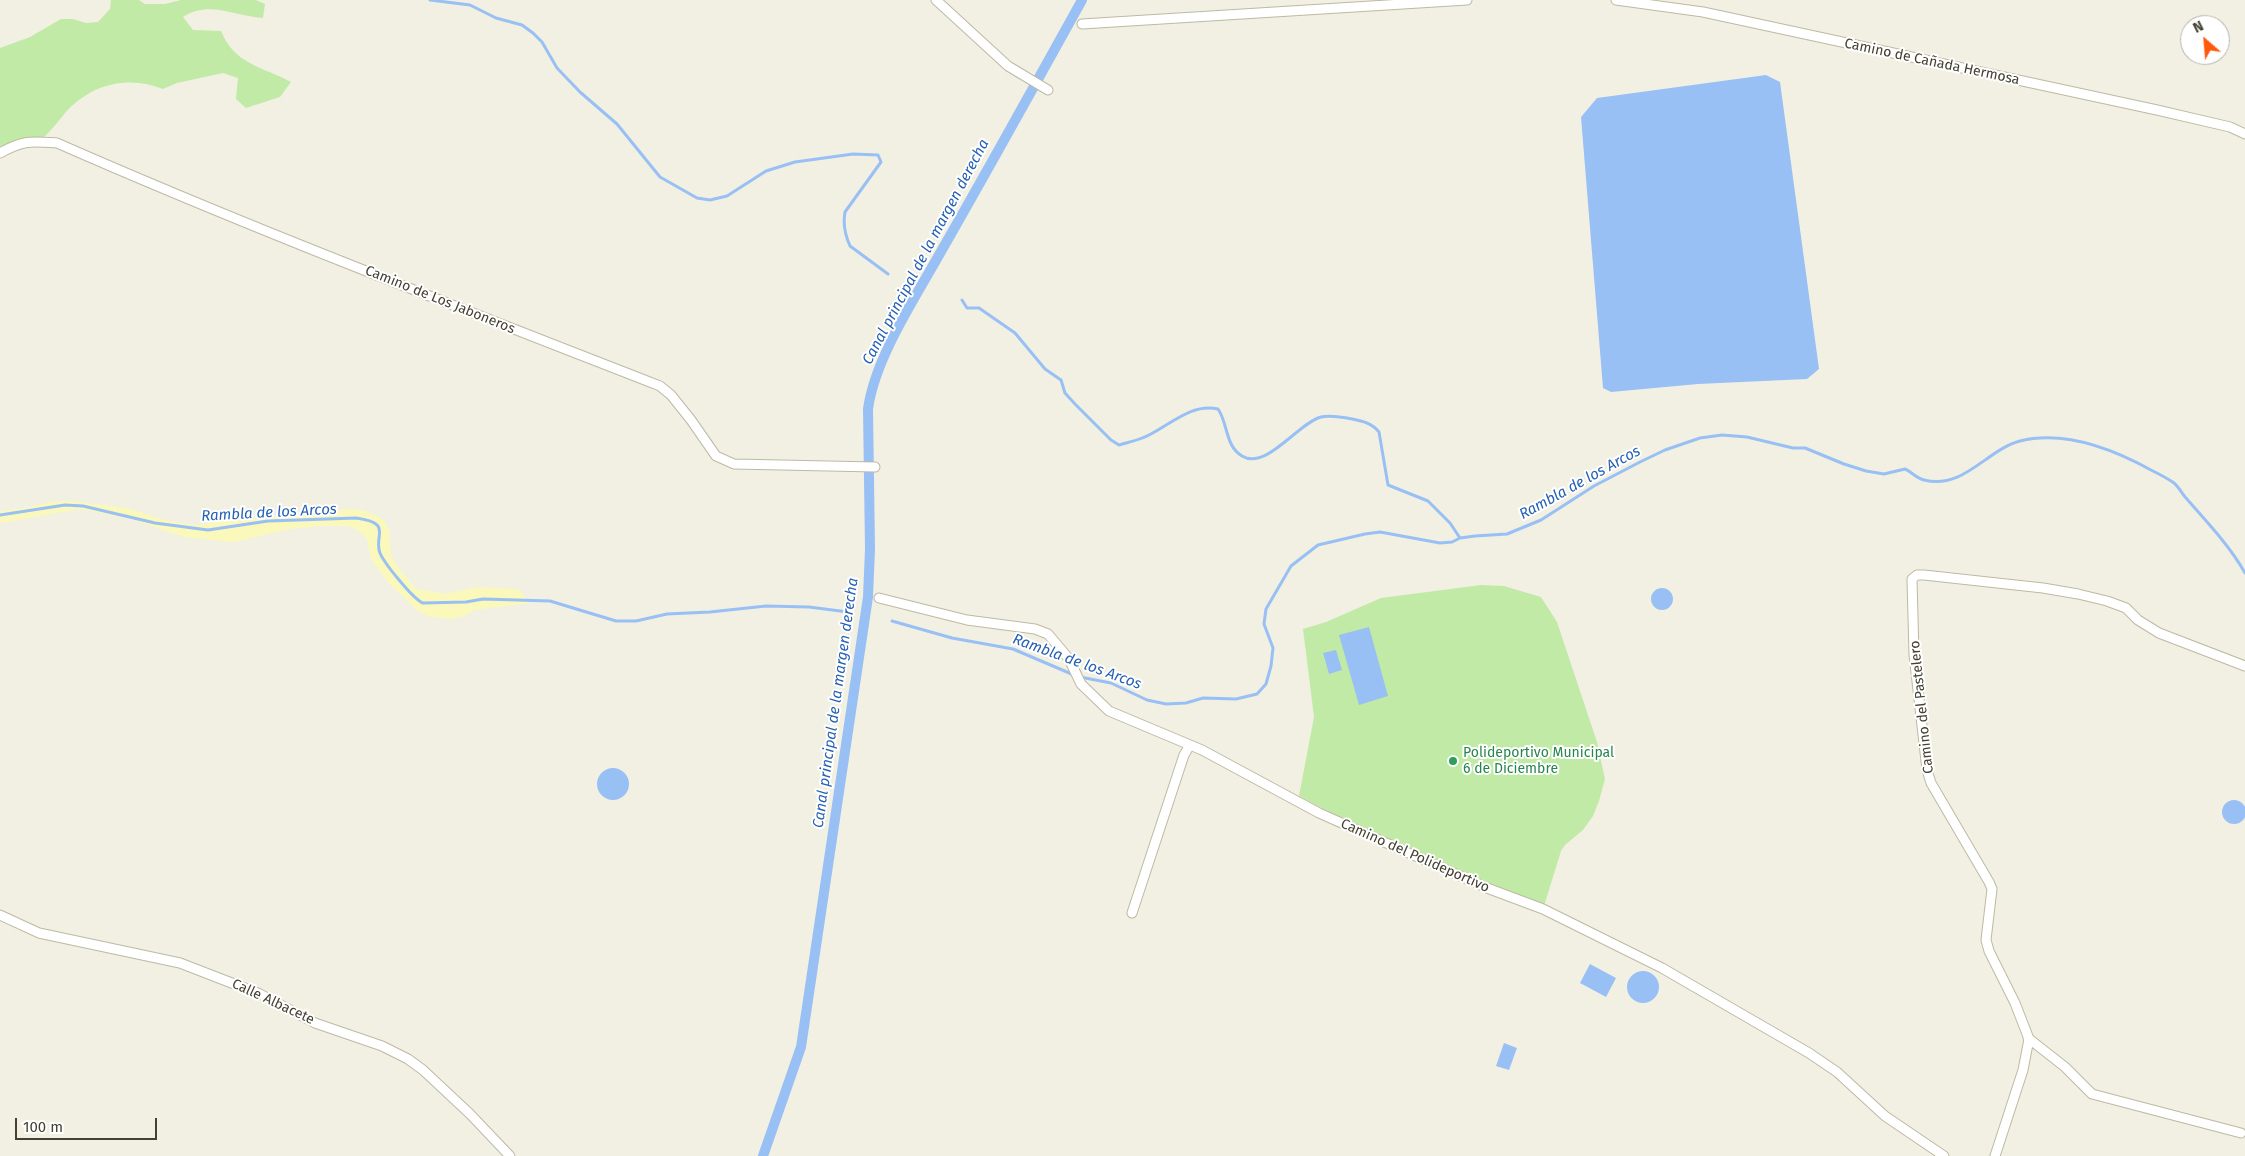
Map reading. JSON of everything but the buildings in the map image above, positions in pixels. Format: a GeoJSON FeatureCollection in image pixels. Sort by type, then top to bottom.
{"type":"FeatureCollection","features":[{"type":"Feature","properties":{"kind":"street"},"geometry":{"type":"LineString","coordinates":[[936,0],[1008,66],[1046,88]]}},
{"type":"Feature","properties":{"kind":"street"},"geometry":{"type":"LineString","coordinates":[[1082,24],[1467,0]]}},
{"type":"Feature","properties":{"kind":"street","name":"Camino de Cañada Hermosa"},"geometry":{"type":"LineString","coordinates":[[1616,0],[1703,12],[2166,112],[2230,128],[2245,134]]}},
{"type":"Feature","properties":{"kind":"street","name":"Camino de Los Jaboneros"},"geometry":{"type":"LineString","coordinates":[[0,153],[18,143],[38,141],[56,143],[158,188],[290,239],[419,293],[660,386],[676,402],[716,456],[734,464],[875,467]]}},
{"type":"Feature","properties":{"kind":"street","name":"Camino del Pastelero"},"geometry":{"type":"LineString","coordinates":[[1995,1156],[2023,1070],[2028,1038],[2025,1025],[1989,951],[1986,940],[1992,889],[1931,783],[1927,770],[1914,655],[1912,578],[1924,574],[2078,594],[2126,608],[2138,620],[2159,633],[2245,666]]}},
{"type":"Feature","properties":{"kind":"street","name":"Camino del Polideportivo"},"geometry":{"type":"LineString","coordinates":[[879,598],[967,620],[1035,629],[1048,634],[1069,659],[1081,684],[1109,711],[1190,745],[1319,813],[1489,889],[1543,910],[1621,946],[1809,1053],[1837,1072],[1885,1116],[1944,1156]]}},
{"type":"Feature","properties":{"kind":"street"},"geometry":{"type":"LineString","coordinates":[[1132,913],[1184,756],[1190,745]]}},
{"type":"Feature","properties":{"kind":"street","name":"Calle Albacete"},"geometry":{"type":"LineString","coordinates":[[0,915],[39,933],[180,963],[260,994],[315,1023],[382,1046],[408,1059],[423,1070],[470,1114],[510,1156]]}},
{"type":"Feature","properties":{"kind":"street"},"geometry":{"type":"LineString","coordinates":[[2028,1038],[2065,1067],[2092,1094],[2241,1132]]}},
{"type":"Feature","properties":{"kind":"green space"},"geometry":{"type":"Polygon","coordinates":[[[111,0],[139,0],[145,4],[165,4],[181,0],[256,0],[265,4],[263,18],[212,9],[193,12],[183,17],[193,30],[221,31],[233,51],[241,58],[291,82],[280,97],[246,108],[236,99],[238,78],[223,73],[177,83],[163,89],[137,83],[111,85],[98,89],[76,102],[41,140],[0,153],[0,48],[30,37],[61,19],[73,19],[86,23],[98,22],[110,9],[111,0]]]}},
{"type":"Feature","properties":{"kind":"green space","name":"Polideportivo Municipal 6 de Diciembre"},"geometry":{"type":"Polygon","coordinates":[[[1481,585],[1504,586],[1541,597],[1557,622],[1597,742],[1605,779],[1593,816],[1583,830],[1565,845],[1561,851],[1544,906],[1353,825],[1299,796],[1314,717],[1303,629],[1326,622],[1381,598],[1481,585]]]}},
{"type":"Feature","properties":{"kind":"sand"},"geometry":{"type":"Polygon","coordinates":[[[69,501],[127,508],[168,521],[192,525],[350,509],[365,511],[381,518],[386,523],[389,530],[391,556],[416,589],[446,594],[476,587],[517,589],[529,603],[474,610],[464,616],[450,619],[428,616],[417,610],[389,583],[372,561],[367,539],[359,531],[349,526],[290,529],[234,542],[184,537],[131,519],[80,509],[0,523],[0,511],[26,508],[50,502],[69,501]]]}},
{"type":"Feature","properties":{"kind":"water"},"geometry":{"type":"Polygon","coordinates":[[[1766,75],[1780,82],[1819,369],[1807,379],[1698,384],[1611,392],[1603,388],[1581,117],[1597,98],[1766,75]]]}},
{"type":"Feature","properties":{"kind":"water"},"geometry":{"type":"Polygon","coordinates":[[[1662,588],[1670,591],[1673,599],[1670,607],[1662,610],[1654,607],[1651,599],[1654,591],[1662,588]]]}},
{"type":"Feature","properties":{"kind":"water"},"geometry":{"type":"Polygon","coordinates":[[[1369,627],[1388,696],[1359,705],[1339,635],[1369,627]]]}},
{"type":"Feature","properties":{"kind":"water"},"geometry":{"type":"Polygon","coordinates":[[[1336,650],[1342,670],[1329,674],[1323,653],[1336,650]]]}},
{"type":"Feature","properties":{"kind":"water"},"geometry":{"type":"Polygon","coordinates":[[[613,768],[625,772],[629,784],[625,796],[613,800],[601,796],[597,784],[601,772],[613,768]]]}},
{"type":"Feature","properties":{"kind":"water"},"geometry":{"type":"Polygon","coordinates":[[[2234,800],[2242,804],[2246,812],[2242,820],[2234,824],[2226,820],[2222,812],[2226,804],[2234,800]]]}},
{"type":"Feature","properties":{"kind":"water"},"geometry":{"type":"Polygon","coordinates":[[[1590,964],[1616,978],[1606,997],[1580,983],[1590,964]]]}},
{"type":"Feature","properties":{"kind":"water"},"geometry":{"type":"Polygon","coordinates":[[[1643,971],[1649,972],[1654,976],[1658,981],[1658,993],[1654,998],[1649,1002],[1643,1003],[1637,1002],[1632,998],[1628,993],[1627,987],[1628,981],[1632,976],[1637,972],[1643,971]]]}},
{"type":"Feature","properties":{"kind":"water"},"geometry":{"type":"Polygon","coordinates":[[[1504,1043],[1517,1048],[1509,1070],[1496,1066],[1504,1043]]]}},
{"type":"Feature","properties":{"kind":"waterway"},"geometry":{"type":"LineString","coordinates":[[430,0],[470,5],[496,18],[522,25],[533,33],[542,42],[557,68],[580,92],[617,124],[660,177],[697,198],[710,200],[727,196],[766,171],[795,162],[853,154],[878,155],[881,162],[845,212],[844,225],[850,246],[888,274]]}},
{"type":"Feature","properties":{"kind":"waterway","name":"Canal principal de la margen derecha"},"geometry":{"type":"LineString","coordinates":[[763,1156],[801,1047],[868,597],[870,549],[868,409],[872,389],[898,327],[1082,0]]}},
{"type":"Feature","properties":{"kind":"waterway"},"geometry":{"type":"LineString","coordinates":[[962,300],[967,308],[979,308],[1015,333],[1045,369],[1061,380],[1065,393],[1075,404],[1111,440],[1119,445],[1146,437],[1182,416],[1199,409],[1208,408],[1218,409],[1232,446],[1236,452],[1251,459],[1271,452],[1302,428],[1321,417],[1340,417],[1370,424],[1379,432],[1388,485],[1428,501],[1450,523],[1460,538]]}},
{"type":"Feature","properties":{"kind":"waterway","name":"Rambla de los Arcos"},"geometry":{"type":"LineString","coordinates":[[1080,677],[1111,683],[1147,700],[1166,704],[1186,703],[1203,698],[1236,699],[1257,694],[1266,684],[1273,648],[1264,624],[1266,609],[1291,566],[1318,545],[1380,532],[1440,543],[1452,542],[1460,538],[1507,534],[1541,520],[1594,486],[1665,450],[1700,438],[1722,435],[1747,437],[1793,448],[1805,448],[1866,471],[1884,474],[1905,469],[1921,479],[1938,482],[1963,474],[1996,452],[2020,441],[2054,438],[2088,443],[2121,455],[2174,483],[2225,543],[2245,573]]}},
{"type":"Feature","properties":{"kind":"waterway","name":"Rambla de los Arcos"},"geometry":{"type":"LineString","coordinates":[[0,515],[65,505],[83,506],[155,523],[208,530],[268,521],[356,518],[368,520],[375,523],[380,531],[380,553],[387,564],[406,588],[423,603],[466,602],[483,599],[550,601],[616,621],[636,621],[667,614],[766,606],[809,607],[848,612]]}},
{"type":"Feature","properties":{"kind":"waterway","name":"Rambla de los Arcos"},"geometry":{"type":"LineString","coordinates":[[892,621],[952,638],[1013,649],[1074,675]]}},
{"type":"Feature","properties":{"kind":"place","name":"Polideportivo Municipal 6 de Diciembre"},"geometry":{"type":"Point","coordinates":[1453,761]}}]}
